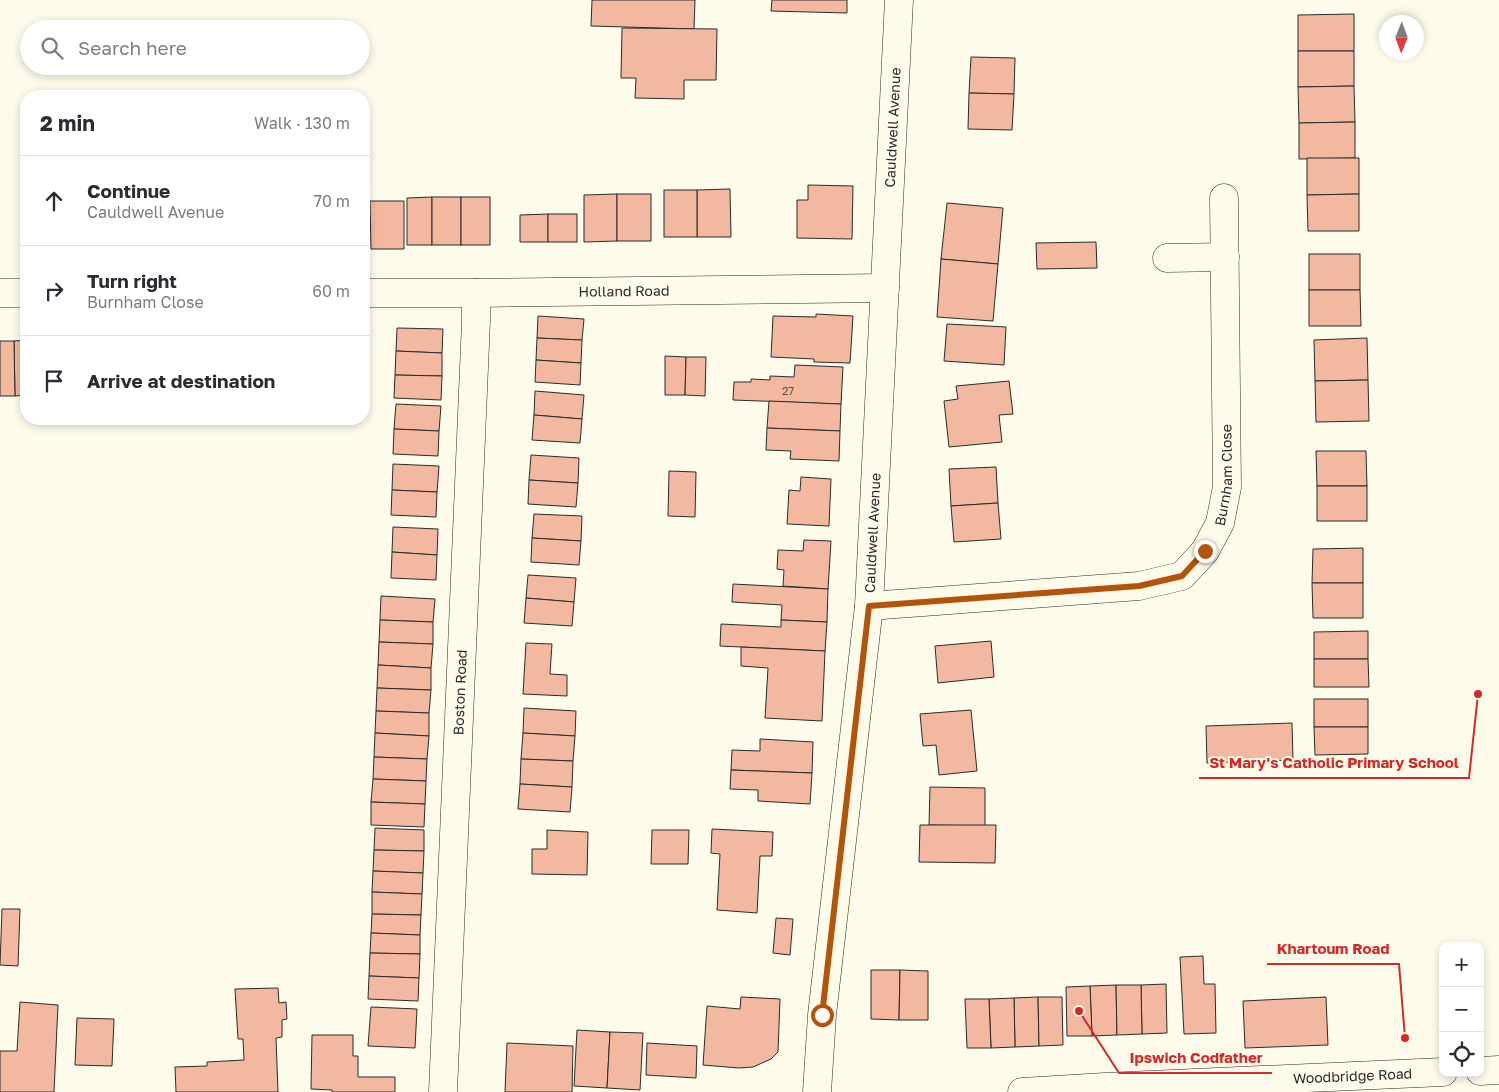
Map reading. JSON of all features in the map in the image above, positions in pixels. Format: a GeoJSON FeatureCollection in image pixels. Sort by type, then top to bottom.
{"type":"FeatureCollection","features":[{"type":"Feature","properties":{"kind":"street","name":"Cauldwell Avenue"},"geometry":{"type":"LineString","coordinates":[[816,1092],[822,1015],[869,606],[899,0]]}},
{"type":"Feature","properties":{"kind":"street","name":"Burnham Close"},"geometry":{"type":"LineString","coordinates":[[869,606],[1139,586],[1182,576],[1205,551],[1220,523],[1227,487],[1224,198]]}},
{"type":"Feature","properties":{"kind":"street"},"geometry":{"type":"LineString","coordinates":[[1167,258],[1224,257]]}},
{"type":"Feature","properties":{"kind":"street","name":"Holland Road"},"geometry":{"type":"LineString","coordinates":[[370,293],[884,288]]}},
{"type":"Feature","properties":{"kind":"street"},"geometry":{"type":"LineString","coordinates":[[0,292],[20,292]]}},
{"type":"Feature","properties":{"kind":"street","name":"Boston Road"},"geometry":{"type":"LineString","coordinates":[[443,1092],[476,293]]}},
{"type":"Feature","properties":{"kind":"street"},"geometry":{"type":"LineString","coordinates":[[1484,1071],[1499,1070]]}},
{"type":"Feature","properties":{"kind":"street","name":"Woodbridge Road"},"geometry":{"type":"LineString","coordinates":[[1022,1092],[1114,1086],[1355,1084],[1439,1073]]}},
{"type":"Feature","properties":{"kind":"building"},"geometry":{"type":"Polygon","coordinates":[[[592,0],[695,0],[694,29],[591,26],[592,0]]]}},
{"type":"Feature","properties":{"kind":"building"},"geometry":{"type":"Polygon","coordinates":[[[772,0],[847,0],[847,13],[771,11],[772,0]]]}},
{"type":"Feature","properties":{"kind":"building"},"geometry":{"type":"Polygon","coordinates":[[[1354,14],[1354,51],[1298,51],[1298,15],[1354,14]]]}},
{"type":"Feature","properties":{"kind":"building"},"geometry":{"type":"Polygon","coordinates":[[[622,28],[717,29],[716,80],[684,80],[684,99],[635,98],[636,78],[621,78],[622,28]]]}},
{"type":"Feature","properties":{"kind":"building"},"geometry":{"type":"Polygon","coordinates":[[[1298,51],[1354,51],[1354,86],[1298,87],[1298,51]]]}},
{"type":"Feature","properties":{"kind":"building"},"geometry":{"type":"Polygon","coordinates":[[[971,57],[1015,58],[1014,94],[969,93],[971,57]]]}},
{"type":"Feature","properties":{"kind":"building"},"geometry":{"type":"Polygon","coordinates":[[[1354,86],[1355,122],[1299,123],[1298,87],[1354,86]]]}},
{"type":"Feature","properties":{"kind":"building"},"geometry":{"type":"Polygon","coordinates":[[[969,93],[1014,94],[1012,130],[968,129],[969,93]]]}},
{"type":"Feature","properties":{"kind":"building"},"geometry":{"type":"Polygon","coordinates":[[[1355,122],[1355,158],[1299,159],[1299,123],[1355,122]]]}},
{"type":"Feature","properties":{"kind":"building"},"geometry":{"type":"Polygon","coordinates":[[[1307,158],[1359,158],[1359,194],[1307,195],[1307,158]]]}},
{"type":"Feature","properties":{"kind":"building"},"geometry":{"type":"Polygon","coordinates":[[[808,185],[853,186],[852,239],[797,238],[797,200],[808,200],[808,185]]]}},
{"type":"Feature","properties":{"kind":"building"},"geometry":{"type":"Polygon","coordinates":[[[730,189],[731,237],[697,237],[697,190],[730,189]]]}},
{"type":"Feature","properties":{"kind":"building"},"geometry":{"type":"Polygon","coordinates":[[[664,190],[697,190],[697,237],[664,237],[664,190]]]}},
{"type":"Feature","properties":{"kind":"building"},"geometry":{"type":"Polygon","coordinates":[[[617,194],[617,241],[584,242],[584,195],[617,194]]]}},
{"type":"Feature","properties":{"kind":"building"},"geometry":{"type":"Polygon","coordinates":[[[617,194],[651,194],[651,241],[617,241],[617,194]]]}},
{"type":"Feature","properties":{"kind":"building"},"geometry":{"type":"Polygon","coordinates":[[[1359,194],[1359,231],[1308,231],[1307,195],[1359,194]]]}},
{"type":"Feature","properties":{"kind":"building"},"geometry":{"type":"Polygon","coordinates":[[[432,197],[432,245],[407,245],[407,198],[432,197]]]}},
{"type":"Feature","properties":{"kind":"building"},"geometry":{"type":"Polygon","coordinates":[[[432,197],[461,197],[461,245],[432,245],[432,197]]]}},
{"type":"Feature","properties":{"kind":"building"},"geometry":{"type":"Polygon","coordinates":[[[461,197],[490,197],[490,245],[461,245],[461,197]]]}},
{"type":"Feature","properties":{"kind":"building"},"geometry":{"type":"Polygon","coordinates":[[[370,201],[404,201],[404,249],[371,249],[370,201]]]}},
{"type":"Feature","properties":{"kind":"building"},"geometry":{"type":"Polygon","coordinates":[[[947,203],[1003,208],[998,264],[941,259],[947,203]]]}},
{"type":"Feature","properties":{"kind":"building"},"geometry":{"type":"Polygon","coordinates":[[[548,214],[548,242],[520,242],[520,215],[548,214]]]}},
{"type":"Feature","properties":{"kind":"building"},"geometry":{"type":"Polygon","coordinates":[[[548,214],[577,214],[577,242],[548,242],[548,214]]]}},
{"type":"Feature","properties":{"kind":"building"},"geometry":{"type":"Polygon","coordinates":[[[1096,242],[1097,268],[1037,269],[1036,243],[1096,242]]]}},
{"type":"Feature","properties":{"kind":"building"},"geometry":{"type":"Polygon","coordinates":[[[1309,254],[1360,254],[1360,290],[1309,290],[1309,254]]]}},
{"type":"Feature","properties":{"kind":"building"},"geometry":{"type":"Polygon","coordinates":[[[941,259],[998,264],[993,321],[937,317],[941,259]]]}},
{"type":"Feature","properties":{"kind":"building"},"geometry":{"type":"Polygon","coordinates":[[[1309,290],[1360,290],[1361,326],[1309,326],[1309,290]]]}},
{"type":"Feature","properties":{"kind":"building"},"geometry":{"type":"Polygon","coordinates":[[[816,314],[853,316],[850,363],[814,362],[814,359],[771,357],[773,316],[816,317],[816,314]]]}},
{"type":"Feature","properties":{"kind":"building"},"geometry":{"type":"Polygon","coordinates":[[[538,316],[584,319],[582,340],[537,338],[538,316]]]}},
{"type":"Feature","properties":{"kind":"building"},"geometry":{"type":"Polygon","coordinates":[[[947,324],[1006,327],[1004,365],[944,361],[947,324]]]}},
{"type":"Feature","properties":{"kind":"building"},"geometry":{"type":"Polygon","coordinates":[[[397,328],[443,329],[442,353],[396,351],[397,328]]]}},
{"type":"Feature","properties":{"kind":"building"},"geometry":{"type":"Polygon","coordinates":[[[537,338],[582,340],[581,363],[536,360],[537,338]]]}},
{"type":"Feature","properties":{"kind":"building"},"geometry":{"type":"Polygon","coordinates":[[[1367,338],[1368,380],[1315,381],[1314,340],[1367,338]]]}},
{"type":"Feature","properties":{"kind":"building"},"geometry":{"type":"Polygon","coordinates":[[[20,340],[20,396],[15,396],[14,341],[20,340]]]}},
{"type":"Feature","properties":{"kind":"building"},"geometry":{"type":"Polygon","coordinates":[[[0,341],[14,341],[15,396],[0,396],[0,341]]]}},
{"type":"Feature","properties":{"kind":"building"},"geometry":{"type":"Polygon","coordinates":[[[396,351],[442,353],[442,376],[395,375],[396,351]]]}},
{"type":"Feature","properties":{"kind":"building"},"geometry":{"type":"Polygon","coordinates":[[[665,356],[686,357],[685,395],[665,395],[665,356]]]}},
{"type":"Feature","properties":{"kind":"building"},"geometry":{"type":"Polygon","coordinates":[[[686,357],[706,357],[705,396],[685,395],[686,357]]]}},
{"type":"Feature","properties":{"kind":"building"},"geometry":{"type":"Polygon","coordinates":[[[536,360],[581,363],[580,385],[535,382],[536,360]]]}},
{"type":"Feature","properties":{"kind":"building"},"geometry":{"type":"Polygon","coordinates":[[[795,365],[843,367],[841,404],[733,400],[734,382],[751,382],[751,379],[770,380],[770,376],[794,377],[795,365]]]}},
{"type":"Feature","properties":{"kind":"building"},"geometry":{"type":"Polygon","coordinates":[[[395,375],[442,376],[441,400],[394,398],[395,375]]]}},
{"type":"Feature","properties":{"kind":"building"},"geometry":{"type":"Polygon","coordinates":[[[1368,380],[1369,421],[1316,422],[1315,381],[1368,380]]]}},
{"type":"Feature","properties":{"kind":"building"},"geometry":{"type":"Polygon","coordinates":[[[1009,381],[1013,414],[999,415],[1002,442],[949,447],[944,401],[958,399],[956,386],[1009,381]]]}},
{"type":"Feature","properties":{"kind":"building"},"geometry":{"type":"Polygon","coordinates":[[[535,391],[584,395],[582,419],[534,415],[535,391]]]}},
{"type":"Feature","properties":{"kind":"building"},"geometry":{"type":"Polygon","coordinates":[[[769,401],[841,404],[840,431],[767,428],[769,401]]]}},
{"type":"Feature","properties":{"kind":"building"},"geometry":{"type":"Polygon","coordinates":[[[396,404],[441,406],[439,431],[394,429],[396,404]]]}},
{"type":"Feature","properties":{"kind":"building"},"geometry":{"type":"Polygon","coordinates":[[[534,415],[582,419],[580,443],[532,440],[534,415]]]}},
{"type":"Feature","properties":{"kind":"building"},"geometry":{"type":"Polygon","coordinates":[[[767,428],[840,431],[839,461],[790,459],[791,451],[766,450],[767,428]]]}},
{"type":"Feature","properties":{"kind":"building"},"geometry":{"type":"Polygon","coordinates":[[[394,429],[439,431],[438,456],[393,454],[394,429]]]}},
{"type":"Feature","properties":{"kind":"building"},"geometry":{"type":"Polygon","coordinates":[[[1316,451],[1366,451],[1367,486],[1317,486],[1316,451]]]}},
{"type":"Feature","properties":{"kind":"building"},"geometry":{"type":"Polygon","coordinates":[[[531,455],[579,458],[578,483],[529,480],[531,455]]]}},
{"type":"Feature","properties":{"kind":"building"},"geometry":{"type":"Polygon","coordinates":[[[393,464],[439,466],[437,492],[392,490],[393,464]]]}},
{"type":"Feature","properties":{"kind":"building"},"geometry":{"type":"Polygon","coordinates":[[[996,467],[998,503],[951,506],[949,469],[996,467]]]}},
{"type":"Feature","properties":{"kind":"building"},"geometry":{"type":"Polygon","coordinates":[[[669,471],[696,472],[695,517],[668,516],[669,471]]]}},
{"type":"Feature","properties":{"kind":"building"},"geometry":{"type":"Polygon","coordinates":[[[801,477],[831,479],[829,526],[787,524],[789,490],[800,491],[801,477]]]}},
{"type":"Feature","properties":{"kind":"building"},"geometry":{"type":"Polygon","coordinates":[[[529,480],[578,483],[576,507],[528,504],[529,480]]]}},
{"type":"Feature","properties":{"kind":"building"},"geometry":{"type":"Polygon","coordinates":[[[1317,486],[1367,486],[1367,521],[1317,521],[1317,486]]]}},
{"type":"Feature","properties":{"kind":"building"},"geometry":{"type":"Polygon","coordinates":[[[392,490],[437,492],[436,517],[391,515],[392,490]]]}},
{"type":"Feature","properties":{"kind":"building"},"geometry":{"type":"Polygon","coordinates":[[[998,503],[1001,539],[954,542],[951,506],[998,503]]]}},
{"type":"Feature","properties":{"kind":"building"},"geometry":{"type":"Polygon","coordinates":[[[534,514],[582,516],[581,541],[532,538],[534,514]]]}},
{"type":"Feature","properties":{"kind":"building"},"geometry":{"type":"Polygon","coordinates":[[[393,527],[438,529],[437,555],[392,552],[393,527]]]}},
{"type":"Feature","properties":{"kind":"building"},"geometry":{"type":"Polygon","coordinates":[[[532,538],[581,541],[579,565],[531,562],[532,538]]]}},
{"type":"Feature","properties":{"kind":"building"},"geometry":{"type":"Polygon","coordinates":[[[804,540],[831,541],[828,589],[783,586],[784,570],[777,569],[778,550],[803,551],[804,540]]]}},
{"type":"Feature","properties":{"kind":"building"},"geometry":{"type":"Polygon","coordinates":[[[1363,548],[1363,583],[1312,583],[1313,549],[1363,548]]]}},
{"type":"Feature","properties":{"kind":"building"},"geometry":{"type":"Polygon","coordinates":[[[392,552],[437,555],[436,580],[391,578],[392,552]]]}},
{"type":"Feature","properties":{"kind":"building"},"geometry":{"type":"Polygon","coordinates":[[[528,575],[576,578],[574,602],[526,598],[528,575]]]}},
{"type":"Feature","properties":{"kind":"building"},"geometry":{"type":"Polygon","coordinates":[[[1312,583],[1363,583],[1363,618],[1313,618],[1312,583]]]}},
{"type":"Feature","properties":{"kind":"building"},"geometry":{"type":"Polygon","coordinates":[[[733,584],[828,589],[827,622],[781,620],[782,605],[732,602],[733,584]]]}},
{"type":"Feature","properties":{"kind":"building"},"geometry":{"type":"Polygon","coordinates":[[[381,596],[435,599],[433,622],[380,620],[381,596]]]}},
{"type":"Feature","properties":{"kind":"building"},"geometry":{"type":"Polygon","coordinates":[[[526,598],[574,602],[572,626],[524,623],[526,598]]]}},
{"type":"Feature","properties":{"kind":"building"},"geometry":{"type":"Polygon","coordinates":[[[380,620],[433,622],[433,644],[379,642],[380,620]]]}},
{"type":"Feature","properties":{"kind":"building"},"geometry":{"type":"Polygon","coordinates":[[[781,620],[827,622],[825,651],[720,646],[721,624],[781,627],[781,620]]]}},
{"type":"Feature","properties":{"kind":"building"},"geometry":{"type":"Polygon","coordinates":[[[1368,631],[1368,659],[1314,659],[1314,632],[1368,631]]]}},
{"type":"Feature","properties":{"kind":"building"},"geometry":{"type":"Polygon","coordinates":[[[991,641],[994,677],[938,683],[935,646],[991,641]]]}},
{"type":"Feature","properties":{"kind":"building"},"geometry":{"type":"Polygon","coordinates":[[[379,642],[433,644],[431,668],[378,665],[379,642]]]}},
{"type":"Feature","properties":{"kind":"building"},"geometry":{"type":"Polygon","coordinates":[[[526,643],[552,644],[550,674],[567,675],[567,696],[523,694],[526,643]]]}},
{"type":"Feature","properties":{"kind":"building"},"geometry":{"type":"Polygon","coordinates":[[[741,647],[825,651],[822,721],[765,718],[768,668],[741,666],[741,647]]]}},
{"type":"Feature","properties":{"kind":"building"},"geometry":{"type":"Polygon","coordinates":[[[1314,659],[1368,659],[1369,687],[1314,687],[1314,659]]]}},
{"type":"Feature","properties":{"kind":"building"},"geometry":{"type":"Polygon","coordinates":[[[378,665],[431,668],[431,690],[377,688],[378,665]]]}},
{"type":"Feature","properties":{"kind":"building"},"geometry":{"type":"Polygon","coordinates":[[[377,688],[431,690],[429,713],[376,711],[377,688]]]}},
{"type":"Feature","properties":{"kind":"building"},"geometry":{"type":"Polygon","coordinates":[[[1314,699],[1368,699],[1368,727],[1314,727],[1314,699]]]}},
{"type":"Feature","properties":{"kind":"building"},"geometry":{"type":"Polygon","coordinates":[[[524,708],[576,711],[575,736],[523,733],[524,708]]]}},
{"type":"Feature","properties":{"kind":"building"},"geometry":{"type":"Polygon","coordinates":[[[971,710],[977,771],[939,775],[936,745],[923,746],[920,714],[971,710]]]}},
{"type":"Feature","properties":{"kind":"building"},"geometry":{"type":"Polygon","coordinates":[[[376,711],[429,713],[429,736],[375,733],[376,711]]]}},
{"type":"Feature","properties":{"kind":"building"},"geometry":{"type":"Polygon","coordinates":[[[1292,723],[1293,760],[1207,763],[1206,726],[1292,723]]]}},
{"type":"Feature","properties":{"kind":"building"},"geometry":{"type":"Polygon","coordinates":[[[1314,727],[1368,727],[1368,754],[1315,755],[1314,727]]]}},
{"type":"Feature","properties":{"kind":"building"},"geometry":{"type":"Polygon","coordinates":[[[375,733],[429,736],[427,759],[374,757],[375,733]]]}},
{"type":"Feature","properties":{"kind":"building"},"geometry":{"type":"Polygon","coordinates":[[[523,733],[575,736],[573,761],[521,759],[523,733]]]}},
{"type":"Feature","properties":{"kind":"building"},"geometry":{"type":"Polygon","coordinates":[[[760,739],[813,742],[812,773],[731,770],[732,750],[760,751],[760,739]]]}},
{"type":"Feature","properties":{"kind":"building"},"geometry":{"type":"Polygon","coordinates":[[[374,757],[427,759],[426,781],[373,779],[374,757]]]}},
{"type":"Feature","properties":{"kind":"building"},"geometry":{"type":"Polygon","coordinates":[[[521,759],[573,761],[572,787],[520,784],[521,759]]]}},
{"type":"Feature","properties":{"kind":"building"},"geometry":{"type":"Polygon","coordinates":[[[731,770],[812,773],[810,804],[758,801],[758,790],[730,789],[731,770]]]}},
{"type":"Feature","properties":{"kind":"building"},"geometry":{"type":"Polygon","coordinates":[[[373,779],[426,781],[425,804],[371,802],[373,779]]]}},
{"type":"Feature","properties":{"kind":"building"},"geometry":{"type":"Polygon","coordinates":[[[520,784],[572,787],[570,812],[518,809],[520,784]]]}},
{"type":"Feature","properties":{"kind":"building"},"geometry":{"type":"Polygon","coordinates":[[[930,787],[985,788],[985,826],[929,825],[930,787]]]}},
{"type":"Feature","properties":{"kind":"building"},"geometry":{"type":"Polygon","coordinates":[[[371,802],[425,804],[424,827],[371,825],[371,802]]]}},
{"type":"Feature","properties":{"kind":"building"},"geometry":{"type":"Polygon","coordinates":[[[920,825],[996,825],[995,863],[919,862],[920,825]]]}},
{"type":"Feature","properties":{"kind":"building"},"geometry":{"type":"Polygon","coordinates":[[[375,828],[424,830],[424,851],[374,850],[375,828]]]}},
{"type":"Feature","properties":{"kind":"building"},"geometry":{"type":"Polygon","coordinates":[[[712,829],[773,832],[772,856],[760,856],[757,913],[717,910],[720,854],[711,853],[712,829]]]}},
{"type":"Feature","properties":{"kind":"building"},"geometry":{"type":"Polygon","coordinates":[[[547,830],[588,832],[587,875],[532,874],[532,849],[547,849],[547,830]]]}},
{"type":"Feature","properties":{"kind":"building"},"geometry":{"type":"Polygon","coordinates":[[[652,830],[689,830],[688,864],[651,864],[652,830]]]}},
{"type":"Feature","properties":{"kind":"building"},"geometry":{"type":"Polygon","coordinates":[[[374,850],[424,851],[423,873],[373,871],[374,850]]]}},
{"type":"Feature","properties":{"kind":"building"},"geometry":{"type":"Polygon","coordinates":[[[373,871],[423,873],[422,894],[372,892],[373,871]]]}},
{"type":"Feature","properties":{"kind":"building"},"geometry":{"type":"Polygon","coordinates":[[[372,892],[422,894],[421,915],[372,914],[372,892]]]}},
{"type":"Feature","properties":{"kind":"building"},"geometry":{"type":"Polygon","coordinates":[[[2,909],[20,909],[18,966],[0,965],[2,909]]]}},
{"type":"Feature","properties":{"kind":"building"},"geometry":{"type":"Polygon","coordinates":[[[372,914],[421,915],[420,935],[371,933],[372,914]]]}},
{"type":"Feature","properties":{"kind":"building"},"geometry":{"type":"Polygon","coordinates":[[[776,918],[793,919],[790,955],[773,953],[776,918]]]}},
{"type":"Feature","properties":{"kind":"building"},"geometry":{"type":"Polygon","coordinates":[[[371,933],[420,935],[420,954],[370,953],[371,933]]]}},
{"type":"Feature","properties":{"kind":"building"},"geometry":{"type":"Polygon","coordinates":[[[370,953],[420,954],[419,978],[369,976],[370,953]]]}},
{"type":"Feature","properties":{"kind":"building"},"geometry":{"type":"Polygon","coordinates":[[[1203,956],[1204,984],[1215,984],[1216,1033],[1184,1034],[1180,957],[1203,956]]]}},
{"type":"Feature","properties":{"kind":"building"},"geometry":{"type":"Polygon","coordinates":[[[871,970],[900,970],[899,1020],[871,1019],[871,970]]]}},
{"type":"Feature","properties":{"kind":"building"},"geometry":{"type":"Polygon","coordinates":[[[900,970],[928,971],[928,1020],[899,1020],[900,970]]]}},
{"type":"Feature","properties":{"kind":"building"},"geometry":{"type":"Polygon","coordinates":[[[369,976],[419,978],[418,1001],[368,999],[369,976]]]}},
{"type":"Feature","properties":{"kind":"building"},"geometry":{"type":"Polygon","coordinates":[[[1166,984],[1167,1033],[1142,1034],[1141,985],[1166,984]]]}},
{"type":"Feature","properties":{"kind":"building"},"geometry":{"type":"Polygon","coordinates":[[[1116,985],[1117,1035],[1092,1036],[1090,986],[1116,985]]]}},
{"type":"Feature","properties":{"kind":"building"},"geometry":{"type":"Polygon","coordinates":[[[1116,985],[1141,985],[1142,1034],[1117,1035],[1116,985]]]}},
{"type":"Feature","properties":{"kind":"building"},"geometry":{"type":"Polygon","coordinates":[[[1090,986],[1092,1036],[1067,1036],[1066,987],[1090,986]]]}},
{"type":"Feature","properties":{"kind":"building"},"geometry":{"type":"Polygon","coordinates":[[[278,988],[279,1003],[286,1002],[287,1019],[282,1020],[282,1037],[276,1038],[278,1092],[176,1092],[175,1067],[207,1066],[207,1062],[244,1060],[243,1039],[238,1039],[235,989],[278,988]]]}},
{"type":"Feature","properties":{"kind":"building"},"geometry":{"type":"Polygon","coordinates":[[[741,997],[780,999],[778,1052],[771,1059],[753,1067],[739,1068],[703,1065],[707,1006],[740,1009],[741,997]]]}},
{"type":"Feature","properties":{"kind":"building"},"geometry":{"type":"Polygon","coordinates":[[[1038,997],[1039,1046],[1015,1047],[1014,998],[1038,997]]]}},
{"type":"Feature","properties":{"kind":"building"},"geometry":{"type":"Polygon","coordinates":[[[1038,997],[1062,997],[1063,1045],[1039,1046],[1038,997]]]}},
{"type":"Feature","properties":{"kind":"building"},"geometry":{"type":"Polygon","coordinates":[[[1326,997],[1328,1045],[1245,1048],[1243,1001],[1326,997]]]}},
{"type":"Feature","properties":{"kind":"building"},"geometry":{"type":"Polygon","coordinates":[[[1014,998],[1015,1047],[991,1048],[989,999],[1014,998]]]}},
{"type":"Feature","properties":{"kind":"building"},"geometry":{"type":"Polygon","coordinates":[[[965,999],[989,999],[991,1048],[967,1048],[965,999]]]}},
{"type":"Feature","properties":{"kind":"building"},"geometry":{"type":"Polygon","coordinates":[[[20,1002],[58,1005],[54,1092],[0,1092],[0,1051],[17,1051],[20,1002]]]}},
{"type":"Feature","properties":{"kind":"building"},"geometry":{"type":"Polygon","coordinates":[[[371,1007],[417,1009],[415,1048],[368,1046],[371,1007]]]}},
{"type":"Feature","properties":{"kind":"building"},"geometry":{"type":"Polygon","coordinates":[[[77,1018],[114,1019],[112,1066],[75,1065],[77,1018]]]}},
{"type":"Feature","properties":{"kind":"building"},"geometry":{"type":"Polygon","coordinates":[[[577,1030],[610,1032],[607,1088],[574,1086],[577,1030]]]}},
{"type":"Feature","properties":{"kind":"building"},"geometry":{"type":"Polygon","coordinates":[[[610,1032],[643,1033],[640,1090],[607,1088],[610,1032]]]}},
{"type":"Feature","properties":{"kind":"building"},"geometry":{"type":"Polygon","coordinates":[[[312,1035],[353,1035],[353,1056],[358,1056],[358,1077],[395,1077],[395,1092],[332,1092],[332,1090],[311,1089],[312,1035]]]}},
{"type":"Feature","properties":{"kind":"building"},"geometry":{"type":"Polygon","coordinates":[[[507,1043],[573,1046],[572,1092],[505,1092],[507,1043]]]}},
{"type":"Feature","properties":{"kind":"building"},"geometry":{"type":"Polygon","coordinates":[[[647,1043],[697,1046],[696,1078],[646,1075],[647,1043]]]}},
{"type":"Feature","properties":{"kind":"place","name":"St Mary's Catholic Primary School"},"geometry":{"type":"Point","coordinates":[1478,694]}},
{"type":"Feature","properties":{"kind":"place","name":"Ipswich Codfather"},"geometry":{"type":"Point","coordinates":[1079,1011]}},
{"type":"Feature","properties":{"kind":"place","name":"Khartoum Road"},"geometry":{"type":"Point","coordinates":[1405,1038]}},
{"type":"Feature","properties":{"kind":"route"},"geometry":{"type":"LineString","coordinates":[[822,1015],[869,606],[1139,586],[1182,576],[1205,551]]}}]}
